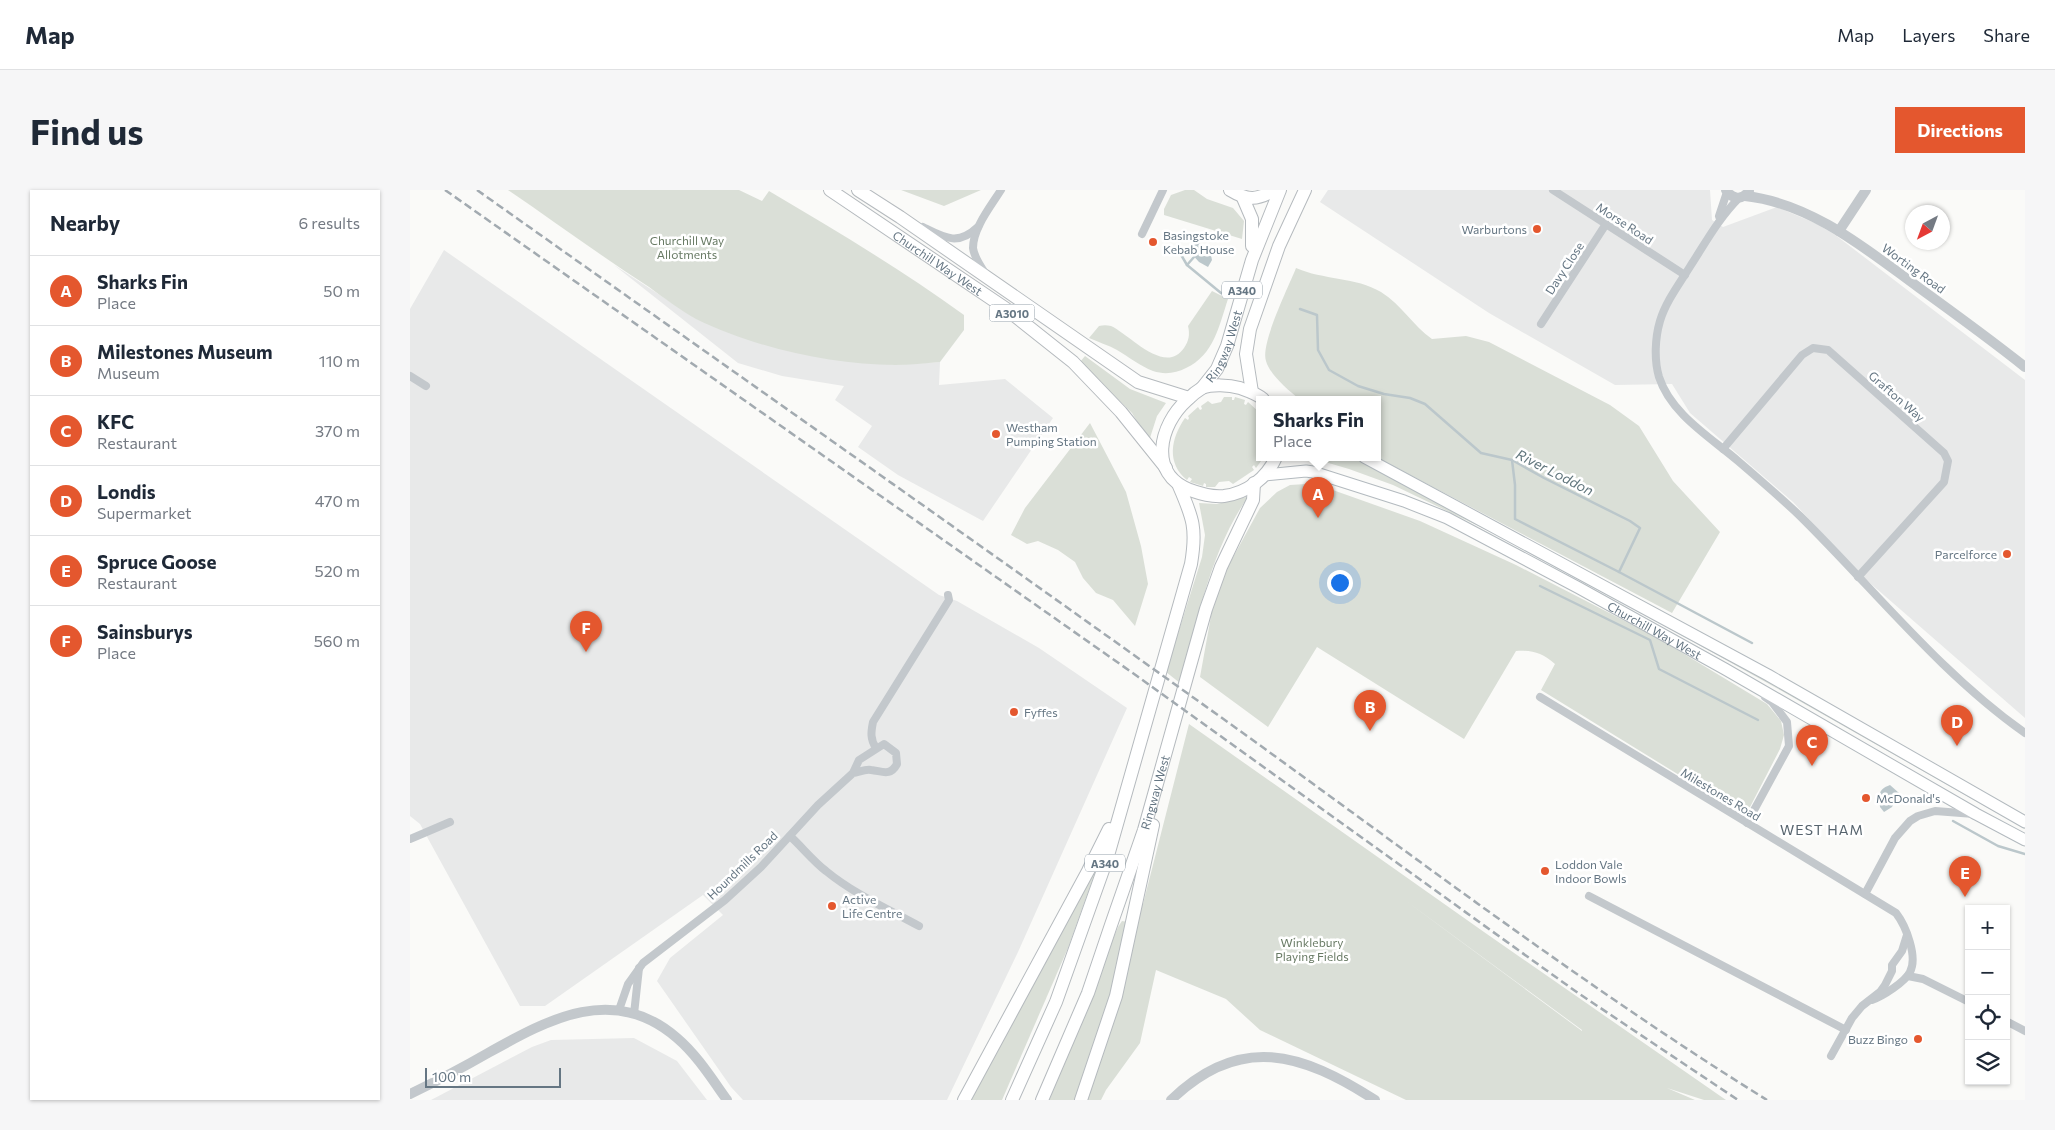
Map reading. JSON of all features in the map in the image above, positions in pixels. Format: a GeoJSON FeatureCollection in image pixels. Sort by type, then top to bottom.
{"type":"FeatureCollection","features":[{"type":"Feature","properties":{"kind":"main road","name":"Churchill Way West"},"geometry":{"type":"LineString","coordinates":[[830,190],[1005,308],[1073,362],[1126,418],[1179,486]]}},
{"type":"Feature","properties":{"kind":"main road","name":"Churchill Way West"},"geometry":{"type":"LineString","coordinates":[[858,190],[900,216],[1138,382],[1189,398]]}},
{"type":"Feature","properties":{"kind":"main road"},"geometry":{"type":"LineString","coordinates":[[1230,190],[1243,198],[1252,219],[1252,260]]}},
{"type":"Feature","properties":{"kind":"main road"},"geometry":{"type":"LineString","coordinates":[[1243,198],[1264,196],[1275,190]]}},
{"type":"Feature","properties":{"kind":"main road","name":"Ringway West"},"geometry":{"type":"LineString","coordinates":[[1166,468],[1162,454],[1164,431],[1176,410],[1202,388],[1217,369],[1227,346],[1252,260],[1280,190]]}},
{"type":"Feature","properties":{"kind":"main road","name":"Ringway West"},"geometry":{"type":"LineString","coordinates":[[1252,392],[1246,354],[1250,330],[1279,246],[1305,190]]}},
{"type":"Feature","properties":{"kind":"main road"},"geometry":{"type":"LineString","coordinates":[[1202,388],[1226,385],[1252,392],[1259,396]]}},
{"type":"Feature","properties":{"kind":"main road"},"geometry":{"type":"LineString","coordinates":[[1179,486],[1204,496],[1217,497],[1237,493],[1265,475],[1274,461]]}},
{"type":"Feature","properties":{"kind":"main road","name":"Churchill Way West"},"geometry":{"type":"LineString","coordinates":[[1371,461],[1768,675],[2025,822]]}},
{"type":"Feature","properties":{"kind":"main road","name":"Churchill Way West"},"geometry":{"type":"LineString","coordinates":[[1265,475],[1313,472],[1404,501],[1447,518],[1725,669],[1976,814],[2025,840]]}},
{"type":"Feature","properties":{"kind":"main road","name":"Ringway West"},"geometry":{"type":"LineString","coordinates":[[1042,1100],[1088,993],[1144,830],[1206,609],[1221,567],[1253,500],[1254,483]]}},
{"type":"Feature","properties":{"kind":"main road","name":"A340"},"geometry":{"type":"LineString","coordinates":[[1012,1100],[1056,1002],[1107,859],[1191,564],[1194,525],[1189,507],[1179,486]]}},
{"type":"Feature","properties":{"kind":"main road"},"geometry":{"type":"LineString","coordinates":[[1081,1100],[1116,996],[1170,741]]}},
{"type":"Feature","properties":{"kind":"main road"},"geometry":{"type":"LineString","coordinates":[[964,1100],[1088,871],[1124,798]]}},
{"type":"Feature","properties":{"kind":"street"},"geometry":{"type":"LineString","coordinates":[[988,279],[975,257],[973,248],[980,226],[1001,190]]}},
{"type":"Feature","properties":{"kind":"street"},"geometry":{"type":"LineString","coordinates":[[1156,190],[1156,202]]}},
{"type":"Feature","properties":{"kind":"street"},"geometry":{"type":"LineString","coordinates":[[1142,234],[1163,190]]}},
{"type":"Feature","properties":{"kind":"street","name":"Morse Road"},"geometry":{"type":"LineString","coordinates":[[1553,190],[1685,275]]}},
{"type":"Feature","properties":{"kind":"street","name":"Worting Road"},"geometry":{"type":"LineString","coordinates":[[1765,190],[1780,203]]}},
{"type":"Feature","properties":{"kind":"street"},"geometry":{"type":"LineString","coordinates":[[1839,231],[1866,190]]}},
{"type":"Feature","properties":{"kind":"street"},"geometry":{"type":"LineString","coordinates":[[1717,223],[1727,191]]}},
{"type":"Feature","properties":{"kind":"street","name":"Worting Road"},"geometry":{"type":"LineString","coordinates":[[1727,191],[1730,196],[1744,195],[1766,198],[1800,210],[1839,231],[1968,323],[2025,367]]}},
{"type":"Feature","properties":{"kind":"street"},"geometry":{"type":"LineString","coordinates":[[1744,195],[1717,223],[1668,303],[1660,321],[1656,341],[1658,370],[1665,389],[1684,416],[1800,516],[1918,640],[1986,703],[2025,733]]}},
{"type":"Feature","properties":{"kind":"street"},"geometry":{"type":"LineString","coordinates":[[900,216],[950,239],[971,234],[980,226]]}},
{"type":"Feature","properties":{"kind":"street","name":"Davy Close"},"geometry":{"type":"LineString","coordinates":[[1541,324],[1606,224]]}},
{"type":"Feature","properties":{"kind":"street","name":"Grafton Way"},"geometry":{"type":"LineString","coordinates":[[1723,449],[1802,355],[1813,348],[1828,350],[1944,453],[1948,461],[1944,482],[1858,578]]}},
{"type":"Feature","properties":{"kind":"street"},"geometry":{"type":"LineString","coordinates":[[410,376],[426,386]]}},
{"type":"Feature","properties":{"kind":"street"},"geometry":{"type":"LineString","coordinates":[[854,772],[870,770],[886,773],[893,770],[897,764],[896,753],[884,744],[876,748],[872,743],[873,722],[948,600],[948,595]]}},
{"type":"Feature","properties":{"kind":"street"},"geometry":{"type":"LineString","coordinates":[[1725,669],[1772,702],[1787,722],[1790,746],[1747,824]]}},
{"type":"Feature","properties":{"kind":"street","name":"Milestones Road"},"geometry":{"type":"LineString","coordinates":[[1540,697],[1896,913],[1903,922],[1912,951],[1911,966]]}},
{"type":"Feature","properties":{"kind":"street","name":"Houndmills Road"},"geometry":{"type":"LineString","coordinates":[[619,1010],[628,984],[648,958],[725,900],[790,836],[818,805],[854,772],[858,760],[876,748]]}},
{"type":"Feature","properties":{"kind":"street"},"geometry":{"type":"LineString","coordinates":[[1865,894],[1895,838],[1910,821],[1918,816],[1935,812],[1976,814]]}},
{"type":"Feature","properties":{"kind":"street"},"geometry":{"type":"LineString","coordinates":[[410,839],[450,822]]}},
{"type":"Feature","properties":{"kind":"street"},"geometry":{"type":"LineString","coordinates":[[790,836],[835,877],[919,926]]}},
{"type":"Feature","properties":{"kind":"street"},"geometry":{"type":"LineString","coordinates":[[1589,896],[1846,1030]]}},
{"type":"Feature","properties":{"kind":"street"},"geometry":{"type":"LineString","coordinates":[[1872,1000],[1880,992],[1892,971],[1892,965],[1902,951],[1907,935]]}},
{"type":"Feature","properties":{"kind":"street"},"geometry":{"type":"LineString","coordinates":[[1896,960],[1905,959],[1923,979]]}},
{"type":"Feature","properties":{"kind":"street"},"geometry":{"type":"LineString","coordinates":[[1831,1056],[1862,1006],[1892,990],[1906,976],[1911,966]]}},
{"type":"Feature","properties":{"kind":"street"},"geometry":{"type":"LineString","coordinates":[[634,1014],[639,968]]}},
{"type":"Feature","properties":{"kind":"street"},"geometry":{"type":"LineString","coordinates":[[1892,971],[1898,978],[1906,976],[1923,979],[1965,1000]]}},
{"type":"Feature","properties":{"kind":"street"},"geometry":{"type":"LineString","coordinates":[[414,1100],[410,1094],[543,1024],[574,1013],[601,1009],[619,1010],[634,1014],[663,1028],[676,1037],[700,1062],[727,1100]]}},
{"type":"Feature","properties":{"kind":"street"},"geometry":{"type":"LineString","coordinates":[[2010,1023],[2025,1031]]}},
{"type":"Feature","properties":{"kind":"street"},"geometry":{"type":"LineString","coordinates":[[1171,1100],[1192,1081],[1217,1067],[1238,1059],[1270,1056],[1302,1063],[1326,1072],[1375,1100]]}},
{"type":"Feature","properties":{"kind":"shaded area"},"geometry":{"type":"Polygon","coordinates":[[[1328,190],[1710,190],[1712,220],[1723,227],[1777,207],[1815,223],[1834,234],[2025,380],[2025,718],[1862,576],[1793,502],[1690,413],[1672,384],[1615,385],[1489,313],[1320,202],[1328,190]]]}},
{"type":"Feature","properties":{"kind":"shaded area"},"geometry":{"type":"Polygon","coordinates":[[[1192,241],[1203,245],[1210,252],[1212,260],[1208,267],[1199,262],[1190,252],[1192,241]]]}},
{"type":"Feature","properties":{"kind":"shaded area"},"geometry":{"type":"Polygon","coordinates":[[[444,250],[939,595],[957,601],[1039,648],[1127,708],[1018,952],[947,1100],[743,1100],[731,1087],[657,981],[670,958],[723,915],[703,895],[545,1006],[520,1006],[420,824],[410,816],[410,309],[444,250]]]}},
{"type":"Feature","properties":{"kind":"shaded area"},"geometry":{"type":"Polygon","coordinates":[[[614,265],[695,318],[725,331],[760,343],[894,365],[940,362],[939,385],[1005,379],[1053,418],[983,521],[898,475],[858,447],[872,426],[835,400],[844,386],[782,376],[738,363],[614,265]]]}},
{"type":"Feature","properties":{"kind":"shaded area"},"geometry":{"type":"Polygon","coordinates":[[[1890,785],[1899,793],[1892,807],[1884,812],[1880,807],[1880,793],[1890,785]]]}},
{"type":"Feature","properties":{"kind":"shaded area"},"geometry":{"type":"Polygon","coordinates":[[[634,1038],[677,1061],[707,1100],[431,1100],[532,1047],[551,1040],[634,1038]]]}},
{"type":"Feature","properties":{"kind":"green space","name":"Churchill Way Allotments"},"geometry":{"type":"Polygon","coordinates":[[[508,190],[739,190],[762,201],[769,191],[941,298],[964,315],[964,330],[940,362],[918,364],[895,365],[845,362],[767,346],[718,329],[696,319],[508,190]]]}},
{"type":"Feature","properties":{"kind":"green space"},"geometry":{"type":"Polygon","coordinates":[[[901,190],[981,190],[944,206],[901,190]]]}},
{"type":"Feature","properties":{"kind":"green space"},"geometry":{"type":"Polygon","coordinates":[[[1185,190],[1194,190],[1207,199],[1233,208],[1244,221],[1242,239],[1164,215],[1164,209],[1171,195],[1185,190]]]}},
{"type":"Feature","properties":{"kind":"green space"},"geometry":{"type":"Polygon","coordinates":[[[1296,268],[1317,275],[1371,287],[1388,297],[1432,339],[1466,336],[1489,342],[1610,405],[1639,426],[1673,481],[1720,532],[1672,613],[1381,460],[1381,396],[1296,396],[1275,377],[1266,361],[1267,342],[1296,268]]]}},
{"type":"Feature","properties":{"kind":"green space"},"geometry":{"type":"Polygon","coordinates":[[[1212,291],[1228,299],[1218,329],[1203,356],[1182,370],[1166,373],[1153,371],[1114,348],[1089,338],[1099,326],[1111,326],[1157,355],[1167,358],[1176,355],[1187,343],[1189,335],[1188,326],[1212,291]]]}},
{"type":"Feature","properties":{"kind":"green space"},"geometry":{"type":"Polygon","coordinates":[[[1085,356],[1130,389],[1166,403],[1157,416],[1149,441],[1132,413],[1080,362],[1085,356]]]}},
{"type":"Feature","properties":{"kind":"green space"},"geometry":{"type":"Polygon","coordinates":[[[1224,397],[1232,397],[1232,400],[1234,400],[1235,397],[1245,400],[1244,404],[1246,405],[1248,402],[1256,409],[1256,461],[1261,461],[1256,468],[1254,465],[1252,467],[1254,470],[1233,484],[1229,481],[1219,482],[1215,487],[1206,487],[1204,483],[1203,486],[1190,482],[1192,479],[1189,477],[1187,480],[1180,473],[1173,458],[1174,442],[1176,434],[1185,418],[1188,420],[1188,416],[1198,407],[1200,410],[1202,409],[1201,406],[1208,401],[1212,404],[1221,402],[1224,397]]]}},
{"type":"Feature","properties":{"kind":"green space"},"geometry":{"type":"Polygon","coordinates":[[[1090,423],[1126,492],[1141,546],[1148,584],[1135,626],[1113,600],[1096,593],[1083,578],[1075,562],[1058,550],[1038,541],[1027,544],[1011,535],[1025,508],[1090,423]]]}},
{"type":"Feature","properties":{"kind":"green space"},"geometry":{"type":"Polygon","coordinates":[[[1322,461],[1364,461],[1521,542],[2025,825],[2025,829],[1522,547],[1393,485],[1322,461]]]}},
{"type":"Feature","properties":{"kind":"green space"},"geometry":{"type":"Polygon","coordinates":[[[1306,484],[1330,489],[1420,521],[1516,565],[1656,637],[1767,704],[1781,721],[1784,735],[1780,749],[1750,807],[1736,810],[1541,690],[1555,664],[1546,657],[1527,651],[1516,651],[1464,739],[1317,647],[1268,727],[1200,677],[1213,605],[1225,572],[1260,508],[1277,492],[1290,485],[1306,484]]]}},
{"type":"Feature","properties":{"kind":"green space"},"geometry":{"type":"Polygon","coordinates":[[[1248,497],[1224,539],[1206,587],[1180,683],[1166,672],[1202,557],[1205,535],[1199,503],[1217,504],[1248,497]]]}},
{"type":"Feature","properties":{"kind":"green space","name":"Winklebury Playing Fields"},"geometry":{"type":"Polygon","coordinates":[[[1189,724],[1726,1100],[1704,1100],[1667,1088],[1695,1100],[1406,1100],[1260,1030],[1226,999],[1156,970],[1140,1043],[1106,1090],[1101,1100],[1046,1100],[1118,927],[1122,921],[1128,922],[1143,904],[1189,724]],[[1402,898],[1582,1031],[1582,1030],[1402,898]]]}},
{"type":"Feature","properties":{"kind":"green space"},"geometry":{"type":"Polygon","coordinates":[[[1094,866],[1097,867],[1068,948],[1002,1100],[968,1100],[1094,866]]]}},
{"type":"Feature","properties":{"kind":"waterway","name":"River Loddon"},"geometry":{"type":"LineString","coordinates":[[1180,253],[1187,265],[1221,293]]}},
{"type":"Feature","properties":{"kind":"waterway"},"geometry":{"type":"LineString","coordinates":[[1187,265],[1194,257]]}},
{"type":"Feature","properties":{"kind":"waterway","name":"River Loddon"},"geometry":{"type":"LineString","coordinates":[[1300,309],[1317,315],[1318,350],[1329,370],[1358,386],[1384,394],[1410,398],[1425,404],[1481,453],[1512,460],[1640,528],[1619,572]]}},
{"type":"Feature","properties":{"kind":"waterway"},"geometry":{"type":"LineString","coordinates":[[1512,460],[1515,485],[1515,519],[1752,643]]}},
{"type":"Feature","properties":{"kind":"waterway"},"geometry":{"type":"LineString","coordinates":[[1540,586],[1650,640],[1659,669],[1758,720]]}},
{"type":"Feature","properties":{"kind":"waterway"},"geometry":{"type":"LineString","coordinates":[[1953,821],[1998,846],[2025,854]]}},
{"type":"Feature","properties":{"kind":"railway"},"geometry":{"type":"LineString","coordinates":[[445,190],[1137,676],[1578,993],[1738,1100]]}},
{"type":"Feature","properties":{"kind":"railway"},"geometry":{"type":"LineString","coordinates":[[477,190],[1117,643],[1554,958],[1624,1007],[1767,1100]]}},
{"type":"Feature","properties":{"kind":"place","name":"Warburtons"},"geometry":{"type":"Point","coordinates":[1537,229]}},
{"type":"Feature","properties":{"kind":"place","name":"Basingstoke Kebab House"},"geometry":{"type":"Point","coordinates":[1153,242]}},
{"type":"Feature","properties":{"kind":"place","name":"Westham Pumping Station"},"geometry":{"type":"Point","coordinates":[996,434]}},
{"type":"Feature","properties":{"kind":"place","name":"Sharks Fin"},"geometry":{"type":"Point","coordinates":[1318,518]}},
{"type":"Feature","properties":{"kind":"place","name":"Parcelforce"},"geometry":{"type":"Point","coordinates":[2007,554]}},
{"type":"Feature","properties":{"kind":"place","name":"Sainsburys"},"geometry":{"type":"Point","coordinates":[586,652]}},
{"type":"Feature","properties":{"kind":"place","name":"Fyffes"},"geometry":{"type":"Point","coordinates":[1014,712]}},
{"type":"Feature","properties":{"kind":"place","name":"Milestones Museum"},"geometry":{"type":"Point","coordinates":[1370,731]}},
{"type":"Feature","properties":{"kind":"place","name":"Londis"},"geometry":{"type":"Point","coordinates":[1957,746]}},
{"type":"Feature","properties":{"kind":"place","name":"KFC"},"geometry":{"type":"Point","coordinates":[1812,766]}},
{"type":"Feature","properties":{"kind":"place","name":"McDonald's"},"geometry":{"type":"Point","coordinates":[1866,798]}},
{"type":"Feature","properties":{"kind":"place","name":"Loddon Vale Indoor Bowls"},"geometry":{"type":"Point","coordinates":[1545,871]}},
{"type":"Feature","properties":{"kind":"place","name":"Spruce Goose"},"geometry":{"type":"Point","coordinates":[1965,897]}},
{"type":"Feature","properties":{"kind":"place","name":"Active Life Centre"},"geometry":{"type":"Point","coordinates":[832,906]}},
{"type":"Feature","properties":{"kind":"place","name":"Buzz Bingo"},"geometry":{"type":"Point","coordinates":[1918,1039]}},
{"type":"Feature","properties":{"kind":"district","name":"WEST HAM"},"geometry":{"type":"Point","coordinates":[1822,829]}}]}
